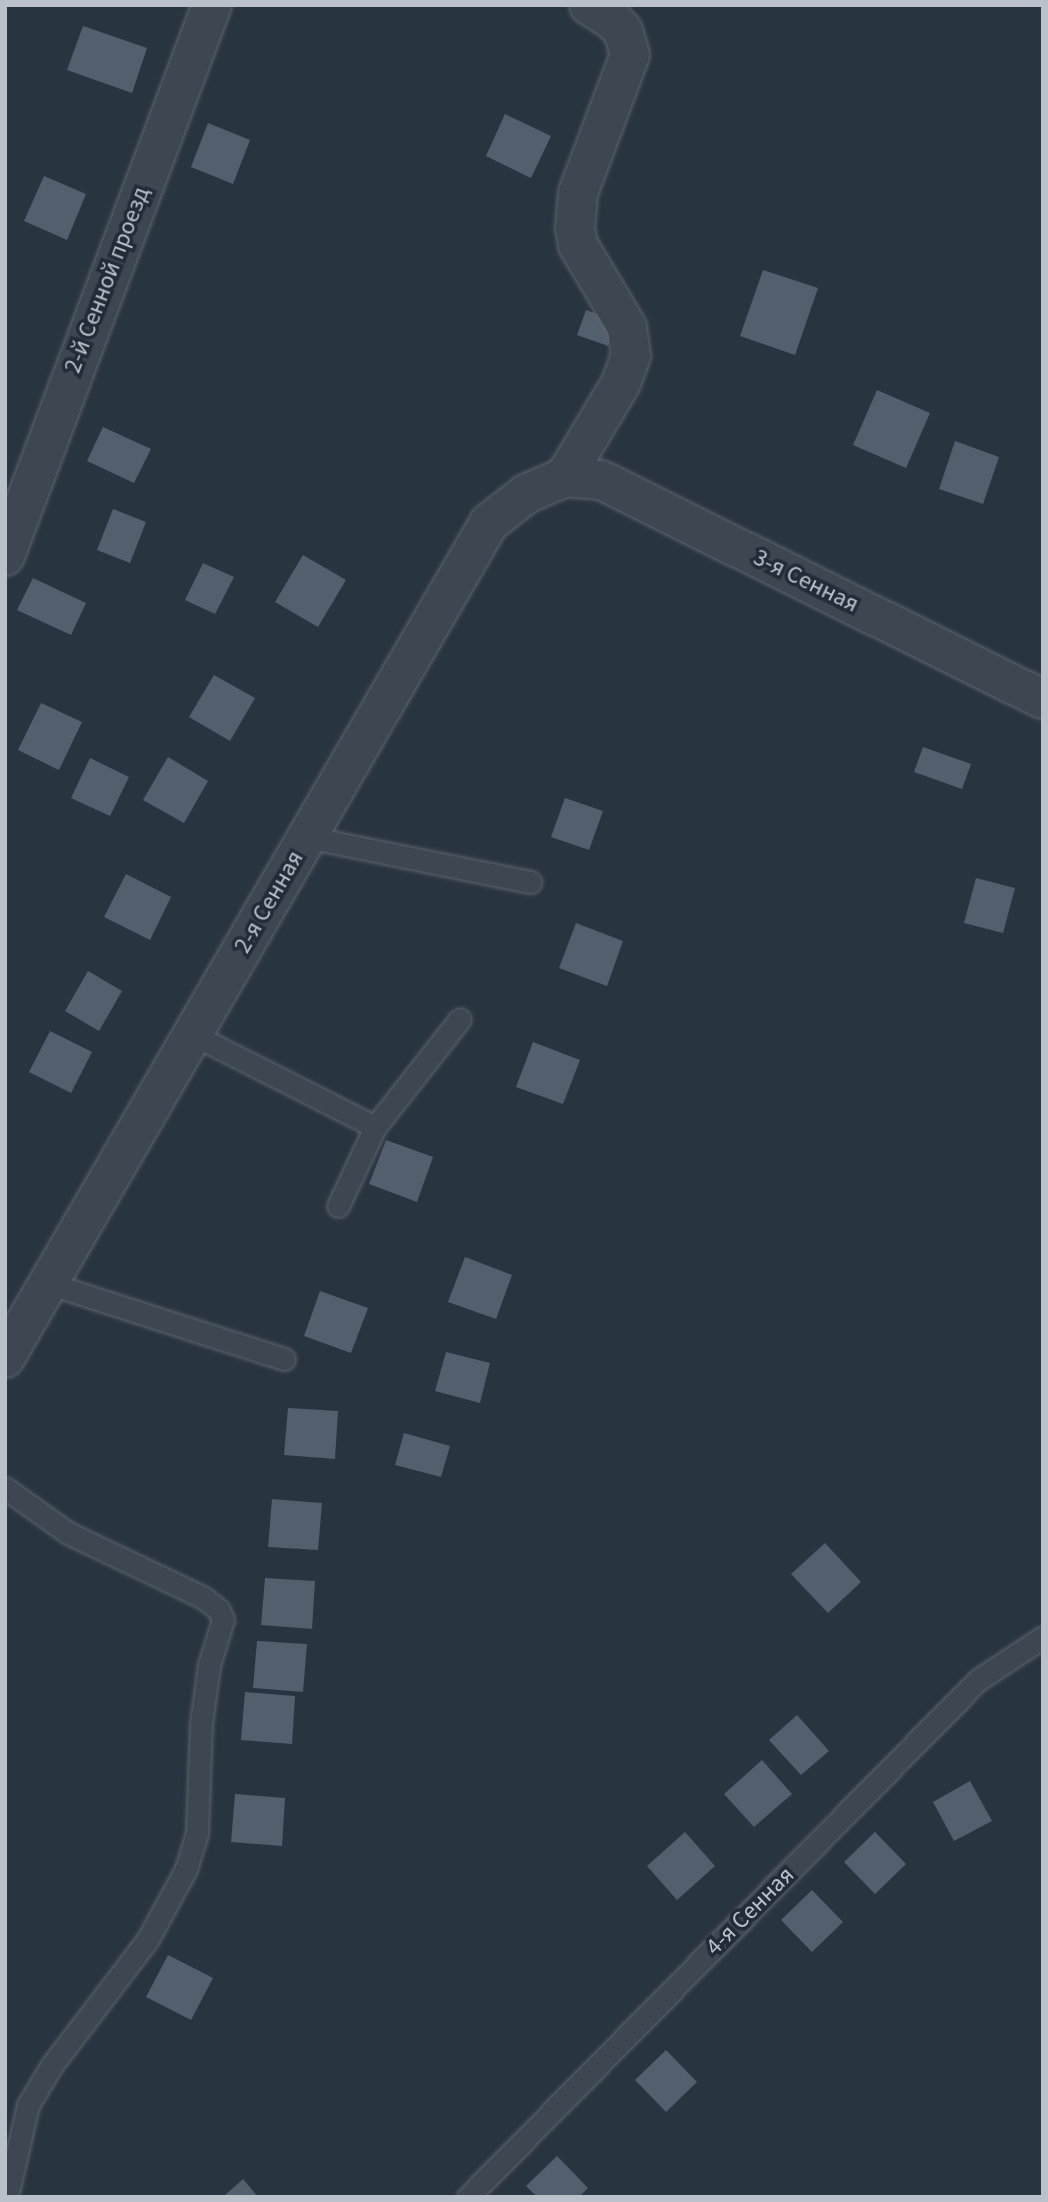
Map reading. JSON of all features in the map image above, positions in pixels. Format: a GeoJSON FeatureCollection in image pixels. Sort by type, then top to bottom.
{"type":"FeatureCollection","features":[{"type":"Feature","properties":{"kind":"street","name":"2-й Сенной проезд"},"geometry":{"type":"LineString","coordinates":[[5,556],[212,5]]}},
{"type":"Feature","properties":{"kind":"street"},"geometry":{"type":"LineString","coordinates":[[565,477],[621,383],[631,356],[627,327],[578,245],[575,228],[578,193],[630,55],[623,32],[615,22],[589,5]]}},
{"type":"Feature","properties":{"kind":"street","name":"3-я Сенная"},"geometry":{"type":"LineString","coordinates":[[565,477],[601,480],[1043,699]]}},
{"type":"Feature","properties":{"kind":"street","name":"2-я Сенная"},"geometry":{"type":"LineString","coordinates":[[8,1344],[47,1283],[489,523],[526,494],[565,477]]}},
{"type":"Feature","properties":{"kind":"lane"},"geometry":{"type":"LineString","coordinates":[[307,837],[531,882]]}},
{"type":"Feature","properties":{"kind":"lane"},"geometry":{"type":"LineString","coordinates":[[338,1206],[375,1127],[460,1019]]}},
{"type":"Feature","properties":{"kind":"lane"},"geometry":{"type":"LineString","coordinates":[[192,1034],[375,1127]]}},
{"type":"Feature","properties":{"kind":"lane"},"geometry":{"type":"LineString","coordinates":[[47,1283],[284,1359]]}},
{"type":"Feature","properties":{"kind":"lane"},"geometry":{"type":"LineString","coordinates":[[5,1488],[68,1532],[204,1598],[219,1610],[223,1620],[207,1676],[201,1724],[197,1833],[186,1869],[148,1939],[52,2065],[28,2105],[7,2197]]}},
{"type":"Feature","properties":{"kind":"lane","name":"4-я Сенная"},"geometry":{"type":"LineString","coordinates":[[468,2197],[978,1680],[1041,1641]]}},
{"type":"Feature","properties":{"kind":"building"},"geometry":{"type":"Polygon","coordinates":[[[83,26],[147,48],[132,93],[67,70],[83,26]]]}},
{"type":"Feature","properties":{"kind":"building"},"geometry":{"type":"Polygon","coordinates":[[[505,114],[551,136],[531,178],[486,156],[505,114]]]}},
{"type":"Feature","properties":{"kind":"building"},"geometry":{"type":"Polygon","coordinates":[[[208,123],[250,140],[233,184],[191,167],[208,123]]]}},
{"type":"Feature","properties":{"kind":"building"},"geometry":{"type":"Polygon","coordinates":[[[44,176],[86,194],[67,240],[24,221],[44,176]]]}},
{"type":"Feature","properties":{"kind":"building"},"geometry":{"type":"Polygon","coordinates":[[[763,270],[818,288],[795,355],[740,336],[763,270]]]}},
{"type":"Feature","properties":{"kind":"building"},"geometry":{"type":"Polygon","coordinates":[[[586,310],[617,321],[608,346],[577,335],[586,310]]]}},
{"type":"Feature","properties":{"kind":"building"},"geometry":{"type":"Polygon","coordinates":[[[877,390],[930,413],[906,468],[853,445],[877,390]]]}},
{"type":"Feature","properties":{"kind":"building"},"geometry":{"type":"Polygon","coordinates":[[[103,427],[151,449],[134,483],[87,461],[103,427]]]}},
{"type":"Feature","properties":{"kind":"building"},"geometry":{"type":"Polygon","coordinates":[[[955,441],[999,457],[983,504],[939,489],[955,441]]]}},
{"type":"Feature","properties":{"kind":"building"},"geometry":{"type":"Polygon","coordinates":[[[113,509],[146,522],[130,563],[97,550],[113,509]]]}},
{"type":"Feature","properties":{"kind":"building"},"geometry":{"type":"Polygon","coordinates":[[[303,555],[346,580],[318,627],[275,602],[303,555]]]}},
{"type":"Feature","properties":{"kind":"building"},"geometry":{"type":"Polygon","coordinates":[[[203,563],[234,577],[215,614],[185,600],[203,563]]]}},
{"type":"Feature","properties":{"kind":"building"},"geometry":{"type":"Polygon","coordinates":[[[33,578],[86,603],[71,635],[17,610],[33,578]]]}},
{"type":"Feature","properties":{"kind":"building"},"geometry":{"type":"Polygon","coordinates":[[[214,675],[255,698],[230,741],[189,717],[214,675]]]}},
{"type":"Feature","properties":{"kind":"building"},"geometry":{"type":"Polygon","coordinates":[[[41,703],[82,722],[59,770],[18,750],[41,703]]]}},
{"type":"Feature","properties":{"kind":"building"},"geometry":{"type":"Polygon","coordinates":[[[923,747],[971,764],[962,789],[914,772],[923,747]]]}},
{"type":"Feature","properties":{"kind":"building"},"geometry":{"type":"Polygon","coordinates":[[[168,757],[208,781],[184,823],[143,800],[168,757]]]}},
{"type":"Feature","properties":{"kind":"building"},"geometry":{"type":"Polygon","coordinates":[[[90,758],[129,777],[110,816],[71,798],[90,758]]]}},
{"type":"Feature","properties":{"kind":"building"},"geometry":{"type":"Polygon","coordinates":[[[565,798],[603,811],[589,850],[551,837],[565,798]]]}},
{"type":"Feature","properties":{"kind":"building"},"geometry":{"type":"Polygon","coordinates":[[[126,874],[171,897],[150,940],[104,917],[126,874]]]}},
{"type":"Feature","properties":{"kind":"building"},"geometry":{"type":"Polygon","coordinates":[[[976,878],[1015,888],[1003,933],[964,923],[976,878]]]}},
{"type":"Feature","properties":{"kind":"building"},"geometry":{"type":"Polygon","coordinates":[[[576,923],[623,941],[607,986],[559,968],[576,923]]]}},
{"type":"Feature","properties":{"kind":"building"},"geometry":{"type":"Polygon","coordinates":[[[88,971],[122,991],[99,1031],[65,1011],[88,971]]]}},
{"type":"Feature","properties":{"kind":"building"},"geometry":{"type":"Polygon","coordinates":[[[50,1031],[92,1052],[71,1093],[29,1072],[50,1031]]]}},
{"type":"Feature","properties":{"kind":"building"},"geometry":{"type":"Polygon","coordinates":[[[533,1042],[580,1060],[563,1104],[516,1087],[533,1042]]]}},
{"type":"Feature","properties":{"kind":"building"},"geometry":{"type":"Polygon","coordinates":[[[386,1140],[433,1157],[417,1202],[369,1184],[386,1140]]]}},
{"type":"Feature","properties":{"kind":"building"},"geometry":{"type":"Polygon","coordinates":[[[465,1257],[512,1275],[496,1319],[448,1302],[465,1257]]]}},
{"type":"Feature","properties":{"kind":"building"},"geometry":{"type":"Polygon","coordinates":[[[320,1291],[368,1308],[351,1353],[304,1336],[320,1291]]]}},
{"type":"Feature","properties":{"kind":"building"},"geometry":{"type":"Polygon","coordinates":[[[446,1352],[490,1363],[480,1403],[435,1391],[446,1352]]]}},
{"type":"Feature","properties":{"kind":"building"},"geometry":{"type":"Polygon","coordinates":[[[288,1408],[338,1411],[335,1459],[284,1455],[288,1408]]]}},
{"type":"Feature","properties":{"kind":"building"},"geometry":{"type":"Polygon","coordinates":[[[404,1433],[450,1446],[441,1477],[395,1465],[404,1433]]]}},
{"type":"Feature","properties":{"kind":"building"},"geometry":{"type":"Polygon","coordinates":[[[272,1499],[322,1503],[318,1550],[268,1547],[272,1499]]]}},
{"type":"Feature","properties":{"kind":"building"},"geometry":{"type":"Polygon","coordinates":[[[825,1543],[861,1582],[828,1613],[791,1574],[825,1543]]]}},
{"type":"Feature","properties":{"kind":"building"},"geometry":{"type":"Polygon","coordinates":[[[265,1578],[315,1581],[312,1629],[261,1625],[265,1578]]]}},
{"type":"Feature","properties":{"kind":"building"},"geometry":{"type":"Polygon","coordinates":[[[257,1641],[307,1644],[303,1692],[253,1688],[257,1641]]]}},
{"type":"Feature","properties":{"kind":"building"},"geometry":{"type":"Polygon","coordinates":[[[245,1692],[295,1696],[292,1744],[241,1740],[245,1692]]]}},
{"type":"Feature","properties":{"kind":"building"},"geometry":{"type":"Polygon","coordinates":[[[797,1715],[829,1751],[801,1775],[769,1740],[797,1715]]]}},
{"type":"Feature","properties":{"kind":"building"},"geometry":{"type":"Polygon","coordinates":[[[762,1760],[792,1794],[754,1827],[724,1794],[762,1760]]]}},
{"type":"Feature","properties":{"kind":"building"},"geometry":{"type":"Polygon","coordinates":[[[970,1781],[992,1821],[954,1841],[933,1802],[970,1781]]]}},
{"type":"Feature","properties":{"kind":"building"},"geometry":{"type":"Polygon","coordinates":[[[235,1794],[285,1798],[282,1846],[231,1842],[235,1794]]]}},
{"type":"Feature","properties":{"kind":"building"},"geometry":{"type":"Polygon","coordinates":[[[685,1832],[715,1866],[677,1900],[647,1866],[685,1832]]]}},
{"type":"Feature","properties":{"kind":"building"},"geometry":{"type":"Polygon","coordinates":[[[875,1832],[906,1864],[875,1894],[844,1862],[875,1832]]]}},
{"type":"Feature","properties":{"kind":"building"},"geometry":{"type":"Polygon","coordinates":[[[812,1890],[843,1922],[812,1952],[781,1920],[812,1890]]]}},
{"type":"Feature","properties":{"kind":"building"},"geometry":{"type":"Polygon","coordinates":[[[168,1955],[213,1978],[191,2020],[146,1997],[168,1955]]]}},
{"type":"Feature","properties":{"kind":"building"},"geometry":{"type":"Polygon","coordinates":[[[666,2050],[697,2082],[666,2112],[635,2080],[666,2050]]]}},
{"type":"Feature","properties":{"kind":"building"},"geometry":{"type":"Polygon","coordinates":[[[557,2156],[588,2188],[579,2197],[537,2197],[526,2186],[557,2156]]]}},
{"type":"Feature","properties":{"kind":"building"},"geometry":{"type":"Polygon","coordinates":[[[243,2179],[258,2197],[223,2197],[243,2179]]]}}]}
